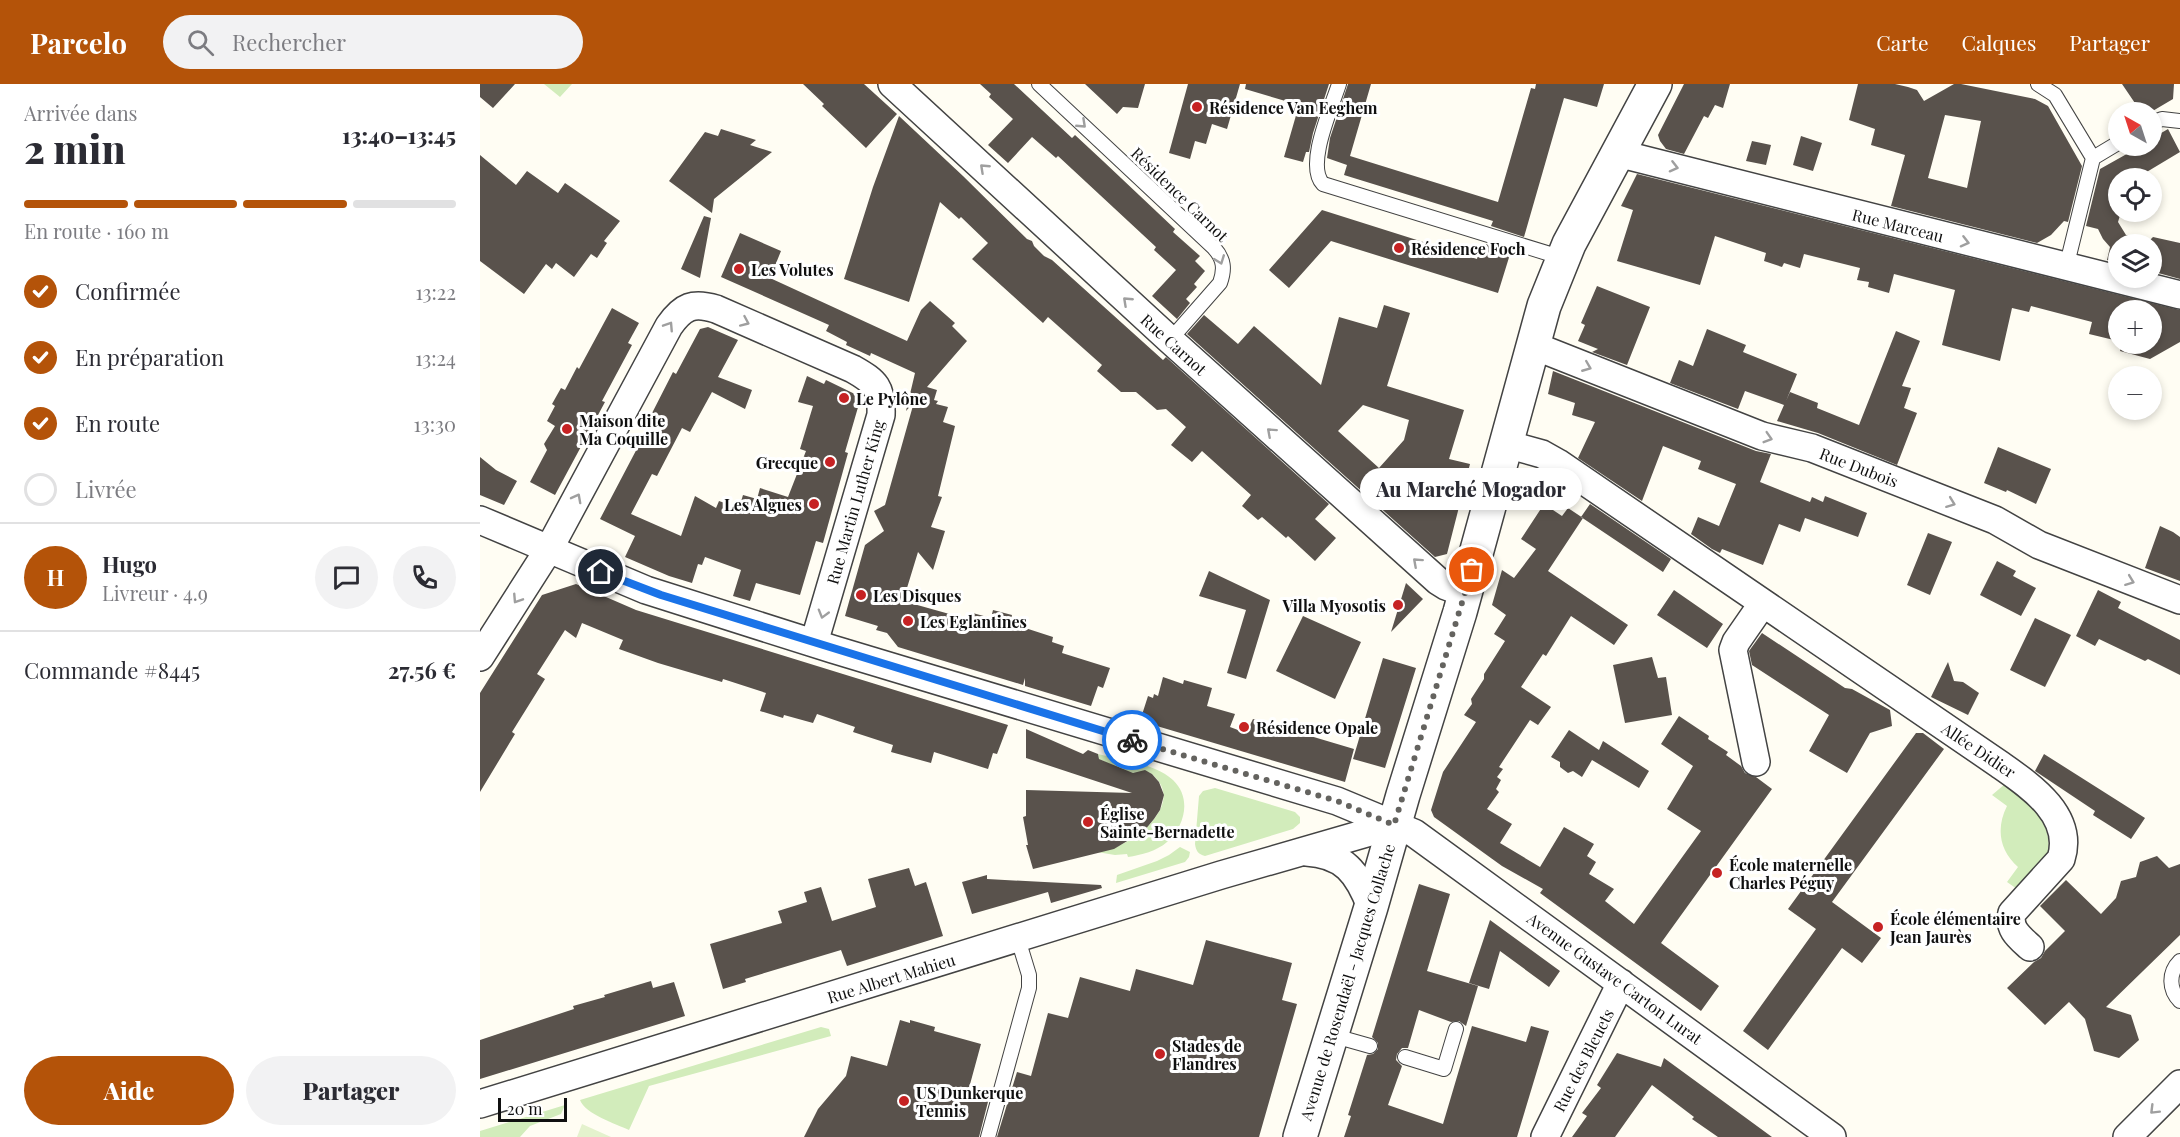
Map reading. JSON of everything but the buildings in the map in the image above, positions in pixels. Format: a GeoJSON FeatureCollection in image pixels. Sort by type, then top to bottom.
{"type":"FeatureCollection","features":[{"type":"Feature","properties":{"kind":"street","name":"Rue Carnot"},"geometry":{"type":"LineString","coordinates":[[892,84],[1170,340],[1438,581],[1465,593]]}},
{"type":"Feature","properties":{"kind":"street","name":"Avenue de Rosendaël - Jacques Collache"},"geometry":{"type":"LineString","coordinates":[[1300,1137],[1465,593],[1532,345],[1547,298],[1563,258],[1653,84]]}},
{"type":"Feature","properties":{"kind":"street","name":"Rue Marceau"},"geometry":{"type":"LineString","coordinates":[[1617,153],[2180,296]]}},
{"type":"Feature","properties":{"kind":"street","name":"Rue Martin Luther King"},"geometry":{"type":"LineString","coordinates":[[549,549],[669,326],[690,306],[702,305],[716,309],[853,369],[871,381],[881,394],[881,415],[814,643]]}},
{"type":"Feature","properties":{"kind":"street","name":"Rue Dubois"},"geometry":{"type":"LineString","coordinates":[[1532,345],[1762,436],[1812,448],[2004,524],[2039,545],[2180,600]]}},
{"type":"Feature","properties":{"kind":"street","name":"Allée Didier"},"geometry":{"type":"LineString","coordinates":[[1506,444],[1542,454],[1558,463],[2023,780],[2040,794],[2055,815],[2061,830],[2063,851],[2056,865],[2016,908],[2010,919],[2015,933],[2030,947]]}},
{"type":"Feature","properties":{"kind":"street","name":"Avenue Gustave Carton Lurat"},"geometry":{"type":"LineString","coordinates":[[480,520],[646,590],[1337,801],[1394,825],[1425,840],[1832,1137]]}},
{"type":"Feature","properties":{"kind":"street"},"geometry":{"type":"LineString","coordinates":[[480,657],[549,549]]}},
{"type":"Feature","properties":{"kind":"street"},"geometry":{"type":"LineString","coordinates":[[1756,762],[1733,655],[1736,642],[1763,603]]}},
{"type":"Feature","properties":{"kind":"street","name":"Rue Albert Mahieu"},"geometry":{"type":"LineString","coordinates":[[480,1104],[1394,825]]}},
{"type":"Feature","properties":{"kind":"street","name":"Rue Albert Mahieu"},"geometry":{"type":"LineString","coordinates":[[1301,852],[1330,855],[1345,864],[1362,887],[1371,907]]}},
{"type":"Feature","properties":{"kind":"street","name":"Rue des Bleuets"},"geometry":{"type":"LineString","coordinates":[[1545,1137],[1621,984]]}},
{"type":"Feature","properties":{"kind":"street"},"geometry":{"type":"LineString","coordinates":[[2127,1137],[2180,1084]]}},
{"type":"Feature","properties":{"kind":"lane","name":"Résidence Carnot"},"geometry":{"type":"LineString","coordinates":[[1039,84],[1214,248],[1222,260],[1223,275],[1220,283],[1170,340]]}},
{"type":"Feature","properties":{"kind":"lane"},"geometry":{"type":"LineString","coordinates":[[1339,84],[1316,158],[1317,174],[1323,184],[1563,258]]}},
{"type":"Feature","properties":{"kind":"lane"},"geometry":{"type":"LineString","coordinates":[[2038,84],[2055,95],[2093,158],[2066,268]]}},
{"type":"Feature","properties":{"kind":"lane"},"geometry":{"type":"LineString","coordinates":[[2162,119],[2180,121]]}},
{"type":"Feature","properties":{"kind":"lane"},"geometry":{"type":"LineString","coordinates":[[2093,158],[2108,149]]}},
{"type":"Feature","properties":{"kind":"lane"},"geometry":{"type":"LineString","coordinates":[[988,1137],[1029,988],[1029,975],[1018,939]]}},
{"type":"Feature","properties":{"kind":"lane"},"geometry":{"type":"LineString","coordinates":[[2180,962],[2172,973],[2171,982],[2172,991],[2180,1001]]}},
{"type":"Feature","properties":{"kind":"lane"},"geometry":{"type":"LineString","coordinates":[[1405,1057],[1444,1070],[1456,1029]]}},
{"type":"Feature","properties":{"kind":"lane"},"geometry":{"type":"LineString","coordinates":[[1331,1035],[1370,1046]]}},
{"type":"Feature","properties":{"kind":"green space"},"geometry":{"type":"Polygon","coordinates":[[[544,84],[572,84],[560,97],[544,84]]]}},
{"type":"Feature","properties":{"kind":"green space"},"geometry":{"type":"Polygon","coordinates":[[[1098,754],[1157,770],[1173,780],[1179,787],[1184,803],[1182,820],[1173,835],[1159,848],[1128,857],[1127,854],[1097,852],[1109,850],[1136,836],[1149,825],[1163,801],[1162,788],[1154,776],[1146,772],[1126,771],[1099,759],[1098,754]]]}},
{"type":"Feature","properties":{"kind":"green space"},"geometry":{"type":"Polygon","coordinates":[[[2005,784],[2020,794],[2040,816],[2046,828],[2049,843],[2049,852],[2017,889],[2007,882],[2018,867],[2007,853],[2001,838],[2001,822],[2007,806],[1992,795],[2005,784]]]}},
{"type":"Feature","properties":{"kind":"green space"},"geometry":{"type":"Polygon","coordinates":[[[1215,788],[1295,812],[1300,817],[1300,823],[1293,829],[1205,856],[1198,852],[1195,844],[1199,796],[1203,791],[1215,788]]]}},
{"type":"Feature","properties":{"kind":"green space"},"geometry":{"type":"Polygon","coordinates":[[[1180,847],[1190,852],[1185,862],[1116,883],[1117,875],[1157,861],[1180,847]]]}},
{"type":"Feature","properties":{"kind":"green space"},"geometry":{"type":"Polygon","coordinates":[[[821,1027],[829,1029],[831,1036],[649,1086],[629,1130],[594,1114],[580,1100],[821,1027]]]}},
{"type":"Feature","properties":{"kind":"green space"},"geometry":{"type":"Polygon","coordinates":[[[565,1105],[561,1114],[530,1126],[520,1137],[480,1137],[480,1131],[565,1105]]]}},
{"type":"Feature","properties":{"kind":"green space"},"geometry":{"type":"Polygon","coordinates":[[[582,1124],[611,1137],[577,1137],[582,1124]]]}},
{"type":"Feature","properties":{"kind":"way so far"},"geometry":{"type":"LineString","coordinates":[[1132,740],[1337,801],[1394,825],[1472,570]]}},
{"type":"Feature","properties":{"kind":"place","name":"Résidence Van Eeghem"},"geometry":{"type":"Point","coordinates":[1197,107]}},
{"type":"Feature","properties":{"kind":"place","name":"Résidence Foch"},"geometry":{"type":"Point","coordinates":[1399,248]}},
{"type":"Feature","properties":{"kind":"place","name":"Les Volutes"},"geometry":{"type":"Point","coordinates":[739,269]}},
{"type":"Feature","properties":{"kind":"place","name":"Le Pylône"},"geometry":{"type":"Point","coordinates":[844,398]}},
{"type":"Feature","properties":{"kind":"place","name":"Maison dite Ma Coquille"},"geometry":{"type":"Point","coordinates":[567,429]}},
{"type":"Feature","properties":{"kind":"place","name":"Grecque"},"geometry":{"type":"Point","coordinates":[830,462]}},
{"type":"Feature","properties":{"kind":"place","name":"Les Algues"},"geometry":{"type":"Point","coordinates":[814,504]}},
{"type":"Feature","properties":{"kind":"place","name":"Au Marché Mogador"},"geometry":{"type":"Point","coordinates":[1472,570]}},
{"type":"Feature","properties":{"kind":"place","name":"Les Disques"},"geometry":{"type":"Point","coordinates":[861,595]}},
{"type":"Feature","properties":{"kind":"place","name":"Villa Myosotis"},"geometry":{"type":"Point","coordinates":[1398,605]}},
{"type":"Feature","properties":{"kind":"place","name":"Les Eglantines"},"geometry":{"type":"Point","coordinates":[908,621]}},
{"type":"Feature","properties":{"kind":"place","name":"Résidence Opale"},"geometry":{"type":"Point","coordinates":[1244,727]}},
{"type":"Feature","properties":{"kind":"place","name":"Église Sainte-Bernadette"},"geometry":{"type":"Point","coordinates":[1088,822]}},
{"type":"Feature","properties":{"kind":"place","name":"École maternelle Charles Péguy"},"geometry":{"type":"Point","coordinates":[1717,873]}},
{"type":"Feature","properties":{"kind":"place","name":"École élémentaire Jean Jaurès"},"geometry":{"type":"Point","coordinates":[1878,927]}},
{"type":"Feature","properties":{"kind":"place","name":"Stades de Flandres"},"geometry":{"type":"Point","coordinates":[1160,1054]}},
{"type":"Feature","properties":{"kind":"place","name":"US Dunkerque Tennis"},"geometry":{"type":"Point","coordinates":[904,1101]}},
{"type":"Feature","properties":{"kind":"route"},"geometry":{"type":"LineString","coordinates":[[601,572],[661,595],[1132,740]]}}]}
